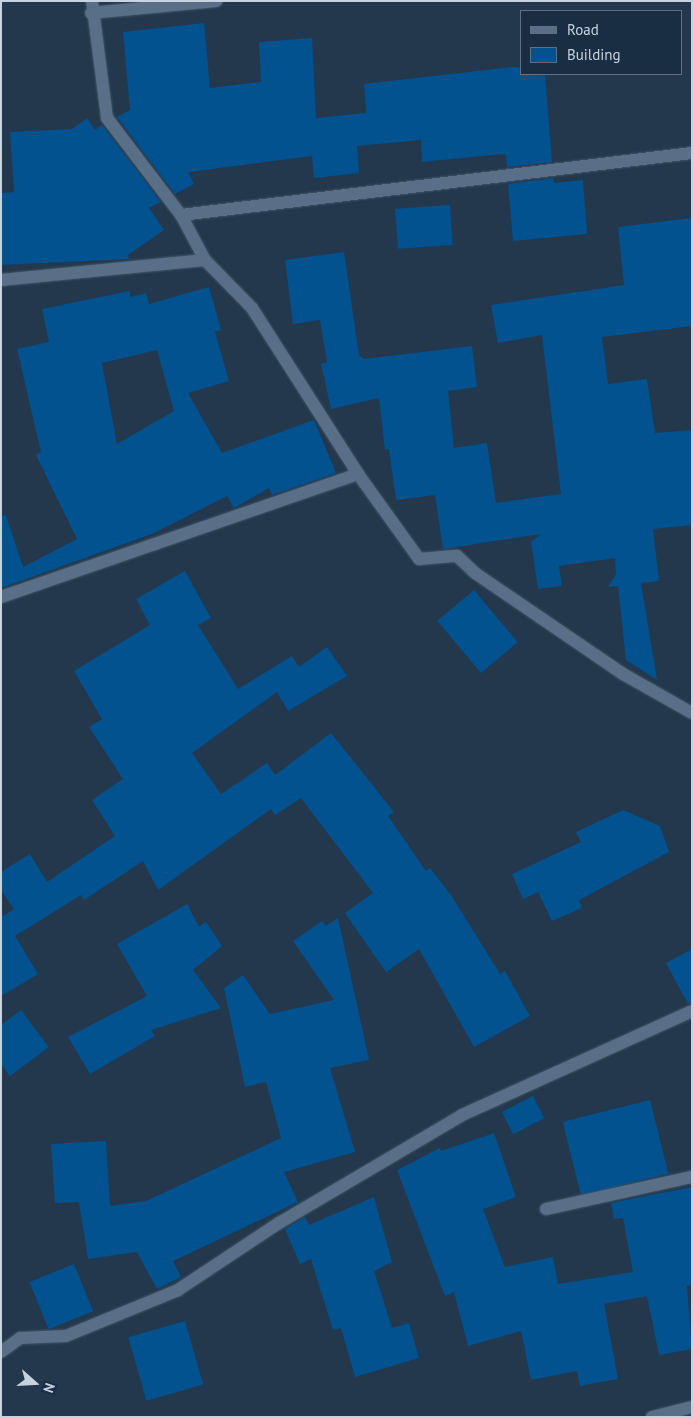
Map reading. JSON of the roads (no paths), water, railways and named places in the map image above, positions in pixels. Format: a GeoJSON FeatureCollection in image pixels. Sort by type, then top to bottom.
{"type":"FeatureCollection","features":[{"type":"Feature","properties":{"kind":"street"},"geometry":{"type":"LineString","coordinates":[[216,1],[91,7],[107,118],[181,216],[205,260],[252,308],[358,474],[420,559],[457,556],[475,573],[623,674],[692,713]]}},
{"type":"Feature","properties":{"kind":"street"},"geometry":{"type":"LineString","coordinates":[[181,216],[692,153]]}},
{"type":"Feature","properties":{"kind":"street"},"geometry":{"type":"LineString","coordinates":[[1,280],[205,260]]}},
{"type":"Feature","properties":{"kind":"street"},"geometry":{"type":"LineString","coordinates":[[1,596],[358,474]]}},
{"type":"Feature","properties":{"kind":"street"},"geometry":{"type":"LineString","coordinates":[[1,1352],[20,1338],[66,1336],[178,1290],[279,1223],[462,1115],[692,1011]]}},
{"type":"Feature","properties":{"kind":"street"},"geometry":{"type":"LineString","coordinates":[[546,1209],[692,1177]]}},
{"type":"Feature","properties":{"kind":"street"},"geometry":{"type":"LineString","coordinates":[[652,1417],[692,1407]]}}]}
